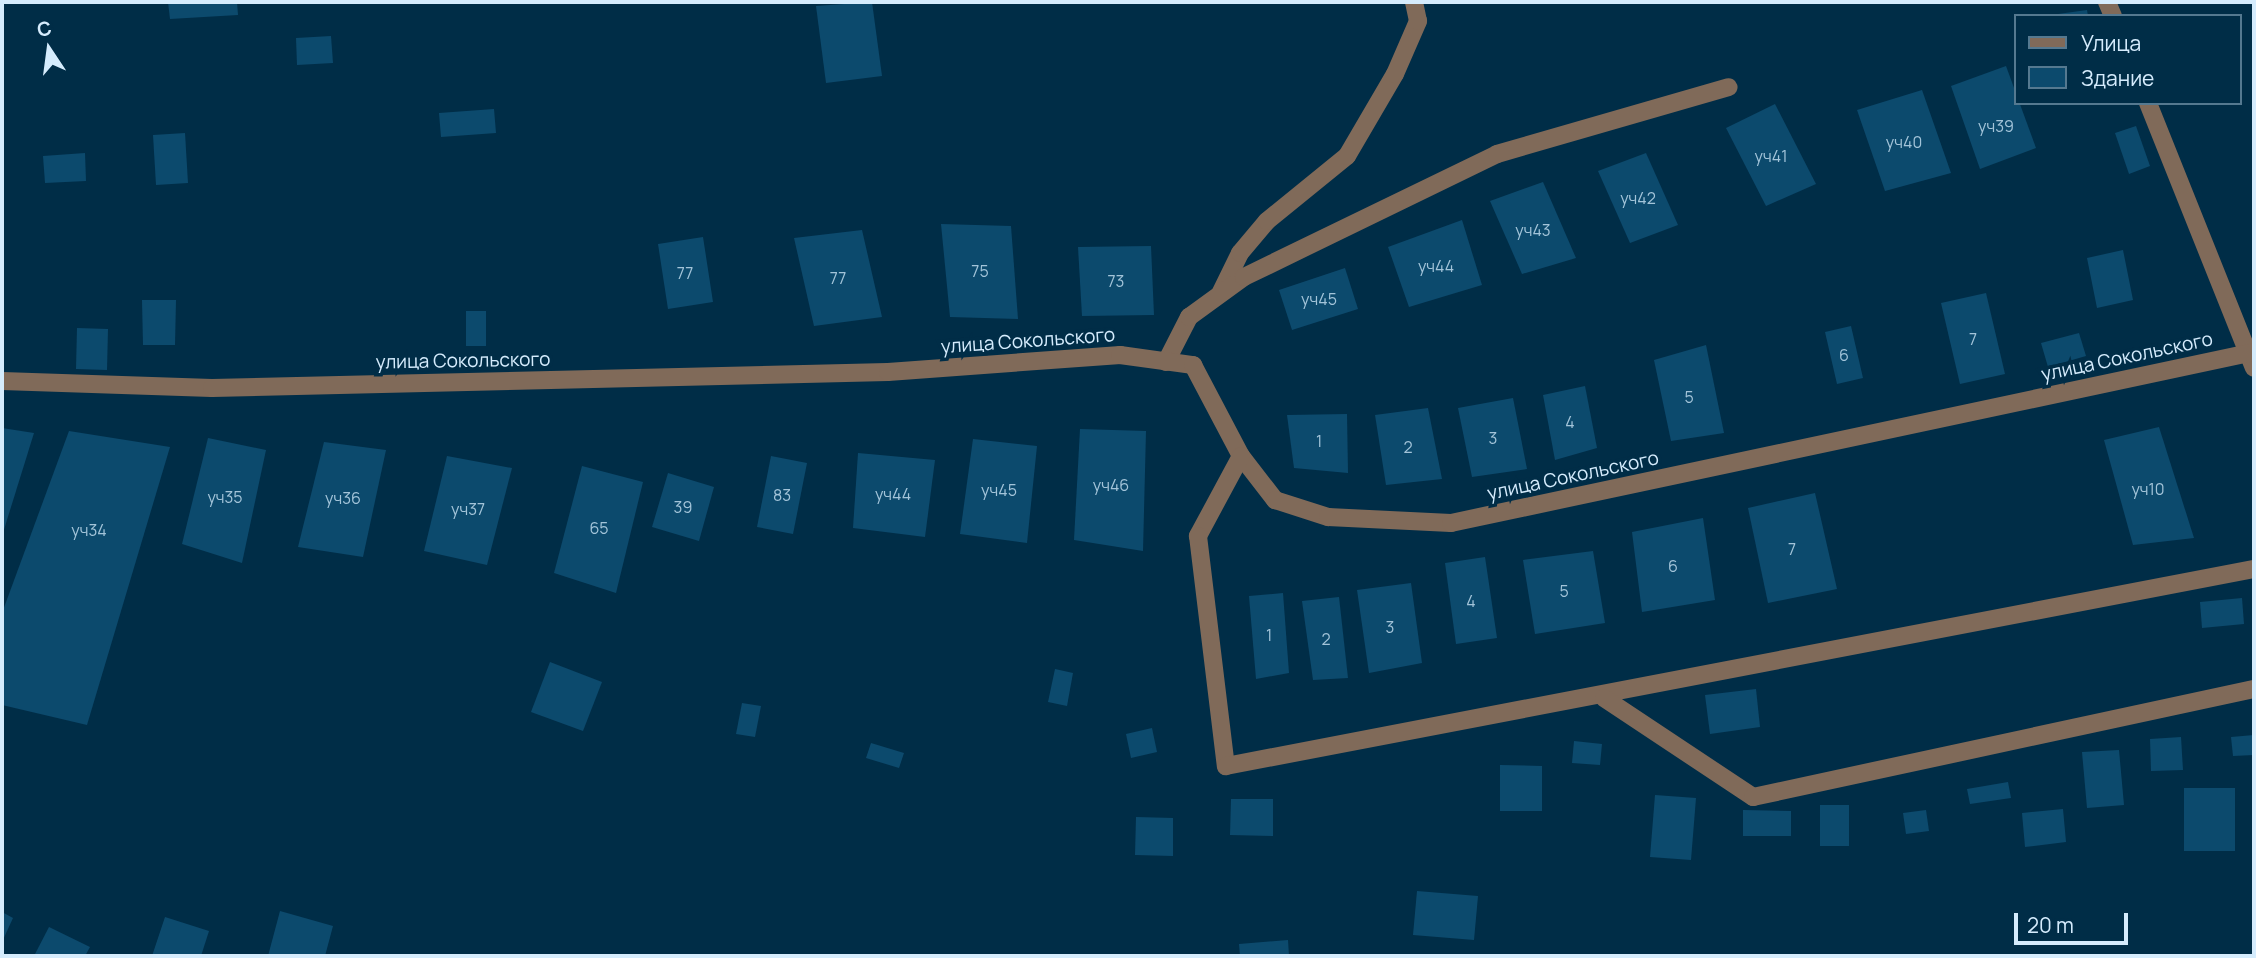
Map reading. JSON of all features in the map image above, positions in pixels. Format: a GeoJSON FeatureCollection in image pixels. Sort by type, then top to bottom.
{"type":"FeatureCollection","features":[{"type":"Feature","properties":{"kind":"street"},"geometry":{"type":"LineString","coordinates":[[1219,296],[1240,253],[1267,220],[1347,156],[1395,74],[1418,21],[1414,2]]}},
{"type":"Feature","properties":{"kind":"street"},"geometry":{"type":"LineString","coordinates":[[1166,362],[1189,317],[1244,277],[1497,154],[1729,87]]}},
{"type":"Feature","properties":{"kind":"street"},"geometry":{"type":"LineString","coordinates":[[2149,105],[2252,357]]}},
{"type":"Feature","properties":{"kind":"street","name":"улица Сокольского"},"geometry":{"type":"LineString","coordinates":[[2,381],[212,388],[888,372],[1121,355],[1193,365],[1241,456],[1275,500],[1328,517],[1451,523],[2252,357]]}},
{"type":"Feature","properties":{"kind":"street"},"geometry":{"type":"LineString","coordinates":[[1241,456],[1198,536],[1226,766],[1604,698],[2254,569]]}},
{"type":"Feature","properties":{"kind":"street"},"geometry":{"type":"LineString","coordinates":[[1604,698],[1753,797],[2254,689]]}},
{"type":"Feature","properties":{"kind":"building"},"geometry":{"type":"Polygon","coordinates":[[[168,2],[237,2],[238,15],[170,19],[168,2]]]}},
{"type":"Feature","properties":{"kind":"building"},"geometry":{"type":"Polygon","coordinates":[[[872,2],[882,76],[826,83],[816,6],[872,2]]]}},
{"type":"Feature","properties":{"kind":"building"},"geometry":{"type":"Polygon","coordinates":[[[2087,10],[2088,14],[2058,14],[2087,10]]]}},
{"type":"Feature","properties":{"kind":"building"},"geometry":{"type":"Polygon","coordinates":[[[331,36],[333,63],[297,65],[296,38],[331,36]]]}},
{"type":"Feature","properties":{"kind":"building"},"geometry":{"type":"Polygon","coordinates":[[[2006,66],[2014,88],[2014,105],[2020,105],[2036,148],[1980,169],[1951,86],[2006,66]]]}},
{"type":"Feature","properties":{"kind":"building"},"geometry":{"type":"Polygon","coordinates":[[[1922,90],[1951,173],[1885,191],[1857,110],[1922,90]]]}},
{"type":"Feature","properties":{"kind":"building"},"geometry":{"type":"Polygon","coordinates":[[[1775,104],[1816,184],[1766,206],[1726,128],[1775,104]]]}},
{"type":"Feature","properties":{"kind":"building"},"geometry":{"type":"Polygon","coordinates":[[[494,109],[496,133],[441,137],[439,113],[494,109]]]}},
{"type":"Feature","properties":{"kind":"building"},"geometry":{"type":"Polygon","coordinates":[[[2136,126],[2150,166],[2129,174],[2115,133],[2136,126]]]}},
{"type":"Feature","properties":{"kind":"building"},"geometry":{"type":"Polygon","coordinates":[[[185,133],[188,183],[156,185],[153,135],[185,133]]]}},
{"type":"Feature","properties":{"kind":"building"},"geometry":{"type":"Polygon","coordinates":[[[85,153],[86,181],[45,183],[43,156],[85,153]]]}},
{"type":"Feature","properties":{"kind":"building"},"geometry":{"type":"Polygon","coordinates":[[[1646,153],[1678,225],[1630,243],[1598,171],[1646,153]]]}},
{"type":"Feature","properties":{"kind":"building"},"geometry":{"type":"Polygon","coordinates":[[[1543,182],[1576,258],[1522,274],[1490,201],[1543,182]]]}},
{"type":"Feature","properties":{"kind":"building"},"geometry":{"type":"Polygon","coordinates":[[[1462,220],[1482,285],[1409,307],[1388,247],[1462,220]]]}},
{"type":"Feature","properties":{"kind":"building"},"geometry":{"type":"Polygon","coordinates":[[[941,224],[1011,226],[1018,319],[950,317],[941,224]]]}},
{"type":"Feature","properties":{"kind":"building"},"geometry":{"type":"Polygon","coordinates":[[[862,230],[882,317],[814,326],[794,238],[862,230]]]}},
{"type":"Feature","properties":{"kind":"building"},"geometry":{"type":"Polygon","coordinates":[[[703,237],[713,302],[668,309],[658,244],[703,237]]]}},
{"type":"Feature","properties":{"kind":"building"},"geometry":{"type":"Polygon","coordinates":[[[1151,246],[1154,315],[1082,316],[1078,247],[1151,246]]]}},
{"type":"Feature","properties":{"kind":"building"},"geometry":{"type":"Polygon","coordinates":[[[2123,250],[2133,300],[2097,308],[2087,258],[2123,250]]]}},
{"type":"Feature","properties":{"kind":"building"},"geometry":{"type":"Polygon","coordinates":[[[1345,268],[1358,309],[1292,330],[1279,290],[1345,268]]]}},
{"type":"Feature","properties":{"kind":"building"},"geometry":{"type":"Polygon","coordinates":[[[1986,293],[2005,374],[1960,384],[1941,303],[1986,293]]]}},
{"type":"Feature","properties":{"kind":"building"},"geometry":{"type":"Polygon","coordinates":[[[142,300],[176,300],[175,345],[143,345],[142,300]]]}},
{"type":"Feature","properties":{"kind":"building"},"geometry":{"type":"Polygon","coordinates":[[[466,311],[486,311],[486,346],[466,346],[466,311]]]}},
{"type":"Feature","properties":{"kind":"building"},"geometry":{"type":"Polygon","coordinates":[[[1851,326],[1863,378],[1837,384],[1825,332],[1851,326]]]}},
{"type":"Feature","properties":{"kind":"building"},"geometry":{"type":"Polygon","coordinates":[[[77,328],[108,329],[107,370],[76,369],[77,328]]]}},
{"type":"Feature","properties":{"kind":"building"},"geometry":{"type":"Polygon","coordinates":[[[2079,333],[2086,356],[2048,367],[2041,343],[2079,333]]]}},
{"type":"Feature","properties":{"kind":"building"},"geometry":{"type":"Polygon","coordinates":[[[1706,345],[1724,433],[1671,441],[1654,360],[1706,345]]]}},
{"type":"Feature","properties":{"kind":"building"},"geometry":{"type":"Polygon","coordinates":[[[1585,386],[1597,448],[1555,460],[1543,395],[1585,386]]]}},
{"type":"Feature","properties":{"kind":"building"},"geometry":{"type":"Polygon","coordinates":[[[1513,398],[1527,469],[1472,477],[1458,408],[1513,398]]]}},
{"type":"Feature","properties":{"kind":"building"},"geometry":{"type":"Polygon","coordinates":[[[1428,408],[1442,479],[1386,485],[1375,415],[1428,408]]]}},
{"type":"Feature","properties":{"kind":"building"},"geometry":{"type":"Polygon","coordinates":[[[1347,414],[1348,473],[1294,468],[1287,415],[1347,414]]]}},
{"type":"Feature","properties":{"kind":"building"},"geometry":{"type":"Polygon","coordinates":[[[2159,427],[2194,538],[2133,545],[2104,440],[2159,427]]]}},
{"type":"Feature","properties":{"kind":"building"},"geometry":{"type":"Polygon","coordinates":[[[2,428],[34,433],[2,536],[2,428]]]}},
{"type":"Feature","properties":{"kind":"building"},"geometry":{"type":"Polygon","coordinates":[[[1080,429],[1146,431],[1143,551],[1074,540],[1080,429]]]}},
{"type":"Feature","properties":{"kind":"building"},"geometry":{"type":"Polygon","coordinates":[[[69,431],[170,447],[87,725],[2,705],[2,613],[69,431]]]}},
{"type":"Feature","properties":{"kind":"building"},"geometry":{"type":"Polygon","coordinates":[[[208,438],[266,450],[242,563],[182,544],[208,438]]]}},
{"type":"Feature","properties":{"kind":"building"},"geometry":{"type":"Polygon","coordinates":[[[973,439],[1037,446],[1027,543],[960,534],[973,439]]]}},
{"type":"Feature","properties":{"kind":"building"},"geometry":{"type":"Polygon","coordinates":[[[324,442],[386,450],[363,557],[298,547],[324,442]]]}},
{"type":"Feature","properties":{"kind":"building"},"geometry":{"type":"Polygon","coordinates":[[[858,453],[935,460],[925,537],[853,528],[858,453]]]}},
{"type":"Feature","properties":{"kind":"building"},"geometry":{"type":"Polygon","coordinates":[[[447,456],[512,468],[487,565],[424,551],[447,456]]]}},
{"type":"Feature","properties":{"kind":"building"},"geometry":{"type":"Polygon","coordinates":[[[771,456],[807,463],[793,534],[757,527],[771,456]]]}},
{"type":"Feature","properties":{"kind":"building"},"geometry":{"type":"Polygon","coordinates":[[[582,466],[643,482],[616,593],[554,573],[582,466]]]}},
{"type":"Feature","properties":{"kind":"building"},"geometry":{"type":"Polygon","coordinates":[[[668,473],[714,487],[699,541],[652,527],[668,473]]]}},
{"type":"Feature","properties":{"kind":"building"},"geometry":{"type":"Polygon","coordinates":[[[1815,493],[1837,589],[1768,603],[1748,508],[1815,493]]]}},
{"type":"Feature","properties":{"kind":"building"},"geometry":{"type":"Polygon","coordinates":[[[1703,518],[1715,600],[1642,612],[1632,532],[1703,518]]]}},
{"type":"Feature","properties":{"kind":"building"},"geometry":{"type":"Polygon","coordinates":[[[1593,551],[1605,623],[1535,634],[1523,560],[1593,551]]]}},
{"type":"Feature","properties":{"kind":"building"},"geometry":{"type":"Polygon","coordinates":[[[1485,557],[1497,638],[1456,644],[1445,563],[1485,557]]]}},
{"type":"Feature","properties":{"kind":"building"},"geometry":{"type":"Polygon","coordinates":[[[1411,583],[1422,663],[1369,673],[1357,590],[1411,583]]]}},
{"type":"Feature","properties":{"kind":"building"},"geometry":{"type":"Polygon","coordinates":[[[1283,593],[1289,673],[1256,679],[1249,596],[1283,593]]]}},
{"type":"Feature","properties":{"kind":"building"},"geometry":{"type":"Polygon","coordinates":[[[1339,597],[1348,678],[1313,680],[1302,601],[1339,597]]]}},
{"type":"Feature","properties":{"kind":"building"},"geometry":{"type":"Polygon","coordinates":[[[2242,598],[2244,624],[2202,628],[2200,602],[2242,598]]]}},
{"type":"Feature","properties":{"kind":"building"},"geometry":{"type":"Polygon","coordinates":[[[550,662],[602,682],[583,731],[531,712],[550,662]]]}},
{"type":"Feature","properties":{"kind":"building"},"geometry":{"type":"Polygon","coordinates":[[[1055,669],[1073,673],[1067,706],[1048,702],[1055,669]]]}},
{"type":"Feature","properties":{"kind":"building"},"geometry":{"type":"Polygon","coordinates":[[[1756,689],[1760,727],[1710,734],[1705,695],[1756,689]]]}},
{"type":"Feature","properties":{"kind":"building"},"geometry":{"type":"Polygon","coordinates":[[[742,703],[761,706],[755,737],[736,734],[742,703]]]}},
{"type":"Feature","properties":{"kind":"building"},"geometry":{"type":"Polygon","coordinates":[[[1152,728],[1157,752],[1131,758],[1126,734],[1152,728]]]}},
{"type":"Feature","properties":{"kind":"building"},"geometry":{"type":"Polygon","coordinates":[[[2254,735],[2254,755],[2233,756],[2231,737],[2254,735]]]}},
{"type":"Feature","properties":{"kind":"building"},"geometry":{"type":"Polygon","coordinates":[[[2181,737],[2183,770],[2151,771],[2150,739],[2181,737]]]}},
{"type":"Feature","properties":{"kind":"building"},"geometry":{"type":"Polygon","coordinates":[[[1574,741],[1602,744],[1600,765],[1572,763],[1574,741]]]}},
{"type":"Feature","properties":{"kind":"building"},"geometry":{"type":"Polygon","coordinates":[[[871,743],[904,753],[899,768],[866,758],[871,743]]]}},
{"type":"Feature","properties":{"kind":"building"},"geometry":{"type":"Polygon","coordinates":[[[2119,750],[2124,805],[2087,808],[2082,752],[2119,750]]]}},
{"type":"Feature","properties":{"kind":"building"},"geometry":{"type":"Polygon","coordinates":[[[1500,765],[1542,766],[1542,811],[1500,811],[1500,765]]]}},
{"type":"Feature","properties":{"kind":"building"},"geometry":{"type":"Polygon","coordinates":[[[2008,782],[2011,798],[1970,804],[1967,789],[2008,782]]]}},
{"type":"Feature","properties":{"kind":"building"},"geometry":{"type":"Polygon","coordinates":[[[2184,788],[2235,788],[2235,851],[2184,851],[2184,788]]]}},
{"type":"Feature","properties":{"kind":"building"},"geometry":{"type":"Polygon","coordinates":[[[1655,795],[1696,798],[1691,860],[1650,857],[1655,795]]]}},
{"type":"Feature","properties":{"kind":"building"},"geometry":{"type":"Polygon","coordinates":[[[1231,799],[1273,799],[1273,836],[1230,835],[1231,799]]]}},
{"type":"Feature","properties":{"kind":"building"},"geometry":{"type":"Polygon","coordinates":[[[1820,805],[1849,805],[1849,846],[1820,846],[1820,805]]]}},
{"type":"Feature","properties":{"kind":"building"},"geometry":{"type":"Polygon","coordinates":[[[2063,809],[2066,842],[2025,847],[2022,813],[2063,809]]]}},
{"type":"Feature","properties":{"kind":"building"},"geometry":{"type":"Polygon","coordinates":[[[1743,810],[1791,811],[1791,836],[1743,836],[1743,810]]]}},
{"type":"Feature","properties":{"kind":"building"},"geometry":{"type":"Polygon","coordinates":[[[1926,810],[1929,831],[1906,834],[1903,813],[1926,810]]]}},
{"type":"Feature","properties":{"kind":"building"},"geometry":{"type":"Polygon","coordinates":[[[1136,817],[1173,818],[1173,856],[1135,855],[1136,817]]]}},
{"type":"Feature","properties":{"kind":"building"},"geometry":{"type":"Polygon","coordinates":[[[1417,891],[1478,896],[1474,940],[1413,935],[1417,891]]]}},
{"type":"Feature","properties":{"kind":"building"},"geometry":{"type":"Polygon","coordinates":[[[280,911],[333,926],[325,956],[268,956],[280,911]]]}},
{"type":"Feature","properties":{"kind":"building"},"geometry":{"type":"Polygon","coordinates":[[[2,912],[13,918],[2,942],[2,912]]]}},
{"type":"Feature","properties":{"kind":"building"},"geometry":{"type":"Polygon","coordinates":[[[165,917],[209,931],[201,956],[152,956],[165,917]]]}},
{"type":"Feature","properties":{"kind":"building"},"geometry":{"type":"Polygon","coordinates":[[[49,927],[90,947],[85,956],[34,956],[49,927]]]}},
{"type":"Feature","properties":{"kind":"building"},"geometry":{"type":"Polygon","coordinates":[[[1288,940],[1289,956],[1240,956],[1239,944],[1288,940]]]}}]}
